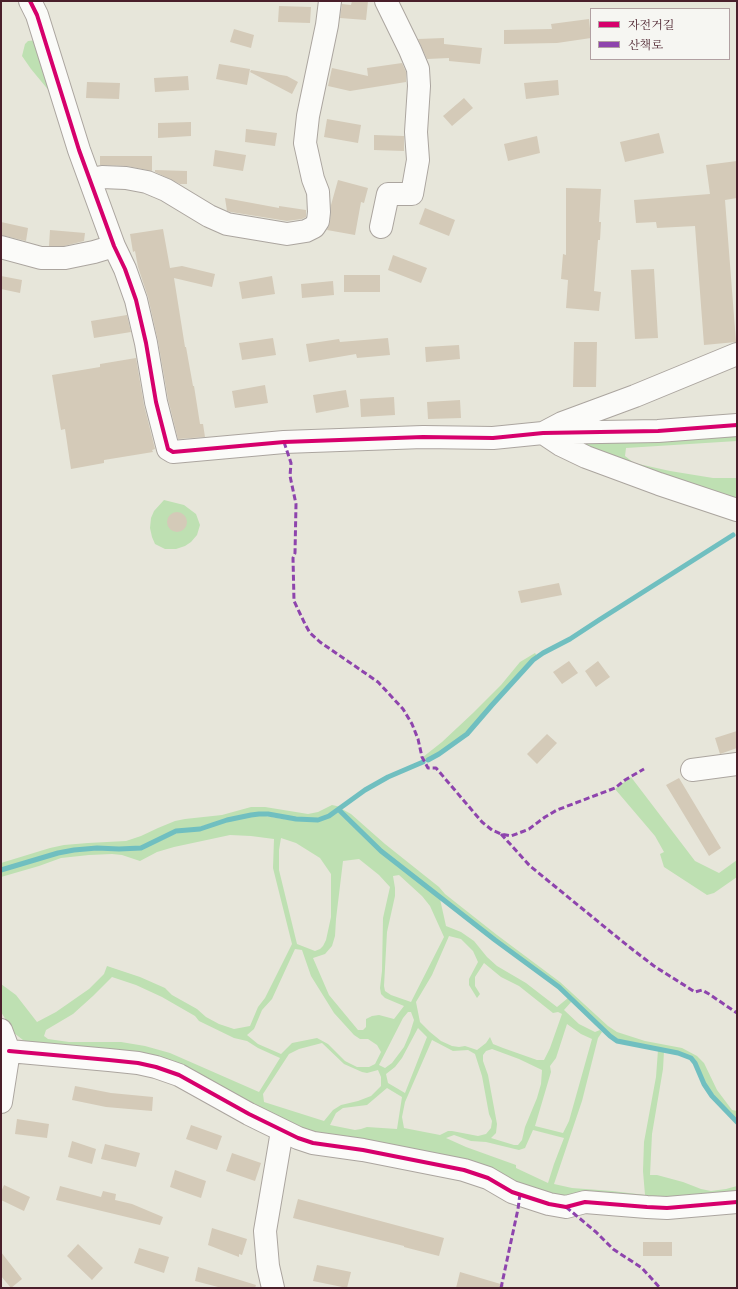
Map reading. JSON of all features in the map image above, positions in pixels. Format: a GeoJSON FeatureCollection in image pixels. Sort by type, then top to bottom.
{"type":"FeatureCollection","features":[{"type":"Feature","properties":{"kind":"street"},"geometry":{"type":"LineString","coordinates":[[30,1],[37,15],[79,150],[114,246],[125,269],[136,300],[158,409],[168,449],[173,452],[284,442],[423,437],[493,438],[543,433],[658,431],[737,425]]}},
{"type":"Feature","properties":{"kind":"street"},"geometry":{"type":"LineString","coordinates":[[90,179],[102,177],[126,178],[147,182],[166,190],[208,216],[227,224],[287,234],[306,231],[314,227],[318,221],[320,212],[318,192],[312,179],[305,143],[308,116],[327,26],[330,1]]}},
{"type":"Feature","properties":{"kind":"street"},"geometry":{"type":"LineString","coordinates":[[381,228],[388,194],[412,194],[418,160],[416,132],[419,86],[418,69],[386,1]]}},
{"type":"Feature","properties":{"kind":"street"},"geometry":{"type":"LineString","coordinates":[[1,247],[41,258],[65,258],[114,246]]}},
{"type":"Feature","properties":{"kind":"street"},"geometry":{"type":"LineString","coordinates":[[543,433],[562,423],[635,396],[737,354]]}},
{"type":"Feature","properties":{"kind":"street"},"geometry":{"type":"LineString","coordinates":[[543,433],[561,445],[586,457],[659,484],[737,510]]}},
{"type":"Feature","properties":{"kind":"street"},"geometry":{"type":"LineString","coordinates":[[692,770],[737,764]]}},
{"type":"Feature","properties":{"kind":"street"},"geometry":{"type":"LineString","coordinates":[[1,1030],[9,1052],[1,1102]]}},
{"type":"Feature","properties":{"kind":"street"},"geometry":{"type":"LineString","coordinates":[[9,1052],[138,1063],[156,1067],[179,1075],[282,1131],[313,1143],[363,1150],[464,1170],[488,1178],[512,1192],[548,1204],[566,1207],[585,1202],[666,1208],[737,1202]]}},
{"type":"Feature","properties":{"kind":"street"},"geometry":{"type":"LineString","coordinates":[[273,1288],[268,1266],[265,1231],[282,1131]]}},
{"type":"Feature","properties":{"kind":"green space"},"geometry":{"type":"Polygon","coordinates":[[[38,40],[55,98],[22,56],[25,44],[28,41],[38,40]]]}},
{"type":"Feature","properties":{"kind":"green space"},"geometry":{"type":"Polygon","coordinates":[[[737,433],[737,441],[626,448],[625,456],[634,463],[670,471],[713,478],[737,478],[737,505],[567,439],[737,433]]]}},
{"type":"Feature","properties":{"kind":"green space"},"geometry":{"type":"Polygon","coordinates":[[[164,500],[184,505],[196,514],[200,525],[197,535],[185,546],[176,549],[165,549],[155,544],[150,528],[151,518],[154,511],[164,500]]]}},
{"type":"Feature","properties":{"kind":"green space"},"geometry":{"type":"Polygon","coordinates":[[[535,653],[537,656],[532,659],[466,733],[439,753],[425,760],[423,757],[442,742],[473,713],[501,685],[520,662],[535,653]]]}},
{"type":"Feature","properties":{"kind":"green space"},"geometry":{"type":"Polygon","coordinates":[[[631,777],[695,861],[719,873],[737,860],[737,877],[714,893],[707,895],[664,867],[660,854],[664,852],[655,836],[615,789],[631,777]]]}},
{"type":"Feature","properties":{"kind":"green space"},"geometry":{"type":"Polygon","coordinates":[[[332,805],[341,807],[329,815],[317,818],[296,818],[268,813],[250,814],[199,827],[176,830],[141,846],[73,849],[1,868],[1,863],[50,848],[64,845],[126,841],[175,821],[185,819],[222,815],[251,807],[265,807],[308,814],[318,812],[332,805]]]}},
{"type":"Feature","properties":{"kind":"green space"},"geometry":{"type":"Polygon","coordinates":[[[342,809],[351,814],[385,844],[439,887],[445,894],[560,982],[608,1026],[617,1032],[645,1041],[682,1048],[697,1056],[704,1063],[717,1090],[732,1110],[737,1111],[737,1120],[713,1096],[705,1084],[696,1062],[692,1057],[678,1052],[617,1040],[601,1028],[560,986],[496,939],[382,850],[340,810],[342,809]]]}},
{"type":"Feature","properties":{"kind":"green space"},"geometry":{"type":"Polygon","coordinates":[[[338,812],[380,852],[440,899],[446,926],[461,932],[474,941],[487,957],[497,966],[526,983],[557,1007],[568,998],[572,1001],[564,1010],[579,1024],[595,1032],[600,1030],[602,1032],[598,1038],[582,1101],[554,1184],[572,1188],[645,1195],[643,1171],[644,1142],[656,1077],[658,1050],[664,1051],[663,1069],[652,1134],[650,1175],[657,1175],[711,1191],[737,1186],[737,1195],[693,1199],[559,1197],[509,1179],[314,1137],[225,1095],[29,1043],[14,1033],[1,1012],[1,984],[16,995],[37,1022],[56,1012],[89,989],[104,974],[107,966],[140,977],[165,988],[172,995],[197,1009],[206,1017],[219,1024],[234,1029],[250,1026],[258,1007],[265,998],[292,944],[273,868],[274,839],[230,835],[174,847],[157,852],[140,861],[122,855],[89,855],[61,858],[1,877],[1,871],[58,854],[74,851],[142,849],[177,833],[200,830],[228,821],[259,815],[296,821],[318,821],[330,817],[338,812]],[[281,838],[279,850],[279,870],[297,944],[315,951],[320,949],[326,940],[331,917],[331,874],[320,858],[296,843],[281,838]],[[359,859],[343,861],[335,936],[332,946],[325,954],[313,958],[329,995],[358,1030],[363,1030],[366,1027],[366,1019],[372,1016],[379,1015],[394,1019],[404,1006],[385,998],[381,994],[380,988],[382,971],[383,918],[390,887],[379,875],[359,859]],[[399,875],[393,876],[395,896],[387,932],[384,986],[385,991],[391,995],[411,1002],[444,937],[430,906],[422,896],[399,875]],[[449,936],[432,975],[416,1002],[420,1022],[441,1041],[452,1046],[465,1046],[477,1050],[486,1043],[490,1037],[493,1044],[537,1060],[544,1060],[550,1048],[562,1014],[558,1012],[553,1013],[519,986],[501,977],[484,963],[475,977],[475,986],[480,994],[477,998],[469,985],[469,979],[478,962],[473,951],[461,939],[449,936]],[[295,949],[272,999],[262,1010],[254,1029],[247,1035],[258,1044],[281,1054],[292,1043],[317,1038],[328,1044],[345,1061],[357,1067],[369,1067],[375,1064],[381,1052],[377,1045],[368,1039],[360,1039],[354,1035],[334,1013],[311,976],[302,950],[295,949]],[[112,977],[73,1014],[46,1030],[44,1036],[48,1039],[69,1042],[121,1042],[145,1046],[170,1053],[259,1092],[280,1058],[247,1041],[234,1038],[199,1021],[195,1016],[162,997],[136,985],[112,977]],[[408,1012],[403,1018],[379,1065],[385,1068],[392,1063],[404,1047],[414,1020],[411,1012],[408,1012]],[[567,1024],[556,1058],[550,1066],[551,1072],[535,1126],[563,1133],[569,1121],[592,1039],[581,1034],[567,1024]],[[418,1028],[402,1058],[395,1067],[386,1074],[388,1083],[405,1093],[427,1037],[418,1028]],[[432,1040],[405,1102],[402,1117],[404,1128],[440,1135],[448,1131],[478,1136],[486,1134],[491,1128],[492,1121],[489,1114],[482,1076],[475,1054],[468,1050],[453,1051],[432,1040]],[[322,1043],[299,1049],[289,1054],[263,1094],[264,1102],[324,1121],[333,1110],[341,1105],[371,1096],[381,1086],[381,1077],[378,1070],[367,1073],[344,1064],[322,1043]],[[492,1049],[486,1051],[483,1055],[483,1061],[488,1075],[497,1124],[496,1133],[491,1138],[518,1145],[522,1140],[525,1127],[537,1098],[541,1084],[542,1070],[519,1059],[492,1049]],[[387,1088],[367,1105],[343,1108],[336,1113],[330,1125],[355,1130],[367,1127],[397,1129],[402,1097],[387,1088]],[[533,1130],[525,1148],[519,1150],[486,1142],[471,1141],[454,1135],[446,1138],[516,1165],[516,1168],[548,1183],[564,1138],[533,1130]]]}},
{"type":"Feature","properties":{"kind":"building"},"geometry":{"type":"Polygon","coordinates":[[[352,1],[368,1],[366,20],[340,18],[342,4],[351,5],[352,1]]]}},
{"type":"Feature","properties":{"kind":"building"},"geometry":{"type":"Polygon","coordinates":[[[279,6],[311,7],[310,23],[278,22],[279,6]]]}},
{"type":"Feature","properties":{"kind":"building"},"geometry":{"type":"Polygon","coordinates":[[[589,19],[590,38],[557,43],[504,44],[504,30],[552,29],[551,24],[589,19]]]}},
{"type":"Feature","properties":{"kind":"building"},"geometry":{"type":"Polygon","coordinates":[[[234,29],[254,35],[251,48],[230,42],[234,29]]]}},
{"type":"Feature","properties":{"kind":"building"},"geometry":{"type":"Polygon","coordinates":[[[444,38],[444,44],[482,48],[480,64],[449,61],[449,58],[427,59],[418,39],[444,38]]]}},
{"type":"Feature","properties":{"kind":"building"},"geometry":{"type":"Polygon","coordinates":[[[402,63],[406,72],[406,82],[350,91],[328,86],[332,68],[368,76],[367,68],[402,63]]]}},
{"type":"Feature","properties":{"kind":"building"},"geometry":{"type":"Polygon","coordinates":[[[219,64],[250,69],[247,85],[216,79],[219,64]]]}},
{"type":"Feature","properties":{"kind":"building"},"geometry":{"type":"Polygon","coordinates":[[[251,70],[287,76],[298,82],[292,94],[250,72],[251,70]]]}},
{"type":"Feature","properties":{"kind":"building"},"geometry":{"type":"Polygon","coordinates":[[[188,76],[189,90],[155,92],[154,78],[188,76]]]}},
{"type":"Feature","properties":{"kind":"building"},"geometry":{"type":"Polygon","coordinates":[[[558,80],[559,95],[526,99],[524,83],[558,80]]]}},
{"type":"Feature","properties":{"kind":"building"},"geometry":{"type":"Polygon","coordinates":[[[87,82],[120,83],[119,99],[86,98],[87,82]]]}},
{"type":"Feature","properties":{"kind":"building"},"geometry":{"type":"Polygon","coordinates":[[[464,98],[473,108],[452,126],[443,116],[464,98]]]}},
{"type":"Feature","properties":{"kind":"building"},"geometry":{"type":"Polygon","coordinates":[[[327,119],[361,125],[358,143],[324,137],[327,119]]]}},
{"type":"Feature","properties":{"kind":"building"},"geometry":{"type":"Polygon","coordinates":[[[191,122],[191,136],[158,138],[158,123],[191,122]]]}},
{"type":"Feature","properties":{"kind":"building"},"geometry":{"type":"Polygon","coordinates":[[[246,129],[277,133],[275,146],[245,142],[246,129]]]}},
{"type":"Feature","properties":{"kind":"building"},"geometry":{"type":"Polygon","coordinates":[[[659,133],[664,153],[625,162],[620,142],[659,133]]]}},
{"type":"Feature","properties":{"kind":"building"},"geometry":{"type":"Polygon","coordinates":[[[374,135],[404,136],[404,151],[374,150],[374,135]]]}},
{"type":"Feature","properties":{"kind":"building"},"geometry":{"type":"Polygon","coordinates":[[[537,136],[540,153],[508,161],[504,144],[537,136]]]}},
{"type":"Feature","properties":{"kind":"building"},"geometry":{"type":"Polygon","coordinates":[[[215,150],[246,155],[243,171],[213,166],[215,150]]]}},
{"type":"Feature","properties":{"kind":"building"},"geometry":{"type":"Polygon","coordinates":[[[100,156],[152,156],[152,171],[127,166],[100,165],[100,156]]]}},
{"type":"Feature","properties":{"kind":"building"},"geometry":{"type":"Polygon","coordinates":[[[737,161],[737,198],[725,200],[736,342],[704,345],[695,226],[657,228],[656,222],[636,223],[634,200],[710,194],[706,165],[737,161]]]}},
{"type":"Feature","properties":{"kind":"building"},"geometry":{"type":"Polygon","coordinates":[[[155,170],[187,171],[187,184],[180,184],[155,172],[155,170]]]}},
{"type":"Feature","properties":{"kind":"building"},"geometry":{"type":"Polygon","coordinates":[[[338,180],[368,188],[364,203],[361,202],[355,235],[327,230],[330,222],[331,205],[338,180]]]}},
{"type":"Feature","properties":{"kind":"building"},"geometry":{"type":"Polygon","coordinates":[[[566,188],[601,189],[599,222],[601,222],[600,240],[598,240],[594,291],[601,292],[599,311],[566,308],[568,280],[561,279],[563,254],[566,255],[566,188]]]}},
{"type":"Feature","properties":{"kind":"building"},"geometry":{"type":"Polygon","coordinates":[[[225,198],[279,208],[279,206],[306,210],[306,217],[287,221],[231,212],[227,211],[225,198]]]}},
{"type":"Feature","properties":{"kind":"building"},"geometry":{"type":"Polygon","coordinates":[[[425,208],[455,220],[449,236],[419,224],[425,208]]]}},
{"type":"Feature","properties":{"kind":"building"},"geometry":{"type":"Polygon","coordinates":[[[1,222],[28,228],[26,241],[1,235],[1,222]]]}},
{"type":"Feature","properties":{"kind":"building"},"geometry":{"type":"Polygon","coordinates":[[[163,229],[170,268],[182,266],[215,274],[212,287],[174,278],[185,347],[194,386],[200,424],[203,424],[205,437],[178,439],[168,399],[158,341],[148,297],[138,267],[135,251],[133,252],[130,234],[163,229]]]}},
{"type":"Feature","properties":{"kind":"building"},"geometry":{"type":"Polygon","coordinates":[[[50,230],[85,233],[84,241],[64,246],[49,246],[50,230]]]}},
{"type":"Feature","properties":{"kind":"building"},"geometry":{"type":"Polygon","coordinates":[[[393,255],[427,268],[421,283],[388,270],[393,255]]]}},
{"type":"Feature","properties":{"kind":"building"},"geometry":{"type":"Polygon","coordinates":[[[654,269],[658,338],[635,339],[631,270],[654,269]]]}},
{"type":"Feature","properties":{"kind":"building"},"geometry":{"type":"Polygon","coordinates":[[[344,275],[380,275],[380,292],[344,292],[344,275]]]}},
{"type":"Feature","properties":{"kind":"building"},"geometry":{"type":"Polygon","coordinates":[[[1,276],[22,280],[20,293],[1,289],[1,276]]]}},
{"type":"Feature","properties":{"kind":"building"},"geometry":{"type":"Polygon","coordinates":[[[272,276],[275,294],[242,299],[239,282],[272,276]]]}},
{"type":"Feature","properties":{"kind":"building"},"geometry":{"type":"Polygon","coordinates":[[[333,281],[334,295],[302,298],[301,284],[333,281]]]}},
{"type":"Feature","properties":{"kind":"building"},"geometry":{"type":"Polygon","coordinates":[[[127,315],[131,332],[94,338],[91,321],[127,315]]]}},
{"type":"Feature","properties":{"kind":"building"},"geometry":{"type":"Polygon","coordinates":[[[273,338],[276,355],[242,360],[239,343],[273,338]]]}},
{"type":"Feature","properties":{"kind":"building"},"geometry":{"type":"Polygon","coordinates":[[[388,338],[390,355],[357,358],[356,354],[309,362],[306,344],[339,339],[340,342],[388,338]]]}},
{"type":"Feature","properties":{"kind":"building"},"geometry":{"type":"Polygon","coordinates":[[[574,342],[597,342],[596,387],[573,387],[574,342]]]}},
{"type":"Feature","properties":{"kind":"building"},"geometry":{"type":"Polygon","coordinates":[[[459,345],[460,359],[426,362],[425,347],[459,345]]]}},
{"type":"Feature","properties":{"kind":"building"},"geometry":{"type":"Polygon","coordinates":[[[136,358],[144,405],[155,449],[152,450],[153,452],[104,460],[104,463],[71,469],[65,429],[61,430],[52,375],[100,367],[100,364],[136,358]]]}},
{"type":"Feature","properties":{"kind":"building"},"geometry":{"type":"Polygon","coordinates":[[[265,385],[268,403],[235,408],[232,391],[265,385]]]}},
{"type":"Feature","properties":{"kind":"building"},"geometry":{"type":"Polygon","coordinates":[[[346,390],[349,407],[316,413],[313,395],[346,390]]]}},
{"type":"Feature","properties":{"kind":"building"},"geometry":{"type":"Polygon","coordinates":[[[394,397],[395,415],[361,417],[360,399],[394,397]]]}},
{"type":"Feature","properties":{"kind":"building"},"geometry":{"type":"Polygon","coordinates":[[[460,400],[461,418],[428,419],[427,402],[460,400]]]}},
{"type":"Feature","properties":{"kind":"building"},"geometry":{"type":"Polygon","coordinates":[[[177,512],[184,515],[187,522],[184,529],[177,532],[170,529],[167,522],[170,515],[177,512]]]}},
{"type":"Feature","properties":{"kind":"building"},"geometry":{"type":"Polygon","coordinates":[[[559,583],[562,595],[521,603],[518,591],[559,583]]]}},
{"type":"Feature","properties":{"kind":"building"},"geometry":{"type":"Polygon","coordinates":[[[569,661],[578,673],[562,684],[553,672],[569,661]]]}},
{"type":"Feature","properties":{"kind":"building"},"geometry":{"type":"Polygon","coordinates":[[[598,661],[610,677],[596,687],[585,671],[598,661]]]}},
{"type":"Feature","properties":{"kind":"building"},"geometry":{"type":"Polygon","coordinates":[[[737,731],[737,748],[720,754],[715,738],[737,731]]]}},
{"type":"Feature","properties":{"kind":"building"},"geometry":{"type":"Polygon","coordinates":[[[547,734],[557,743],[537,764],[527,754],[547,734]]]}},
{"type":"Feature","properties":{"kind":"building"},"geometry":{"type":"Polygon","coordinates":[[[679,778],[721,848],[709,856],[666,785],[679,778]]]}},
{"type":"Feature","properties":{"kind":"building"},"geometry":{"type":"Polygon","coordinates":[[[75,1086],[111,1093],[153,1097],[152,1111],[106,1107],[72,1100],[75,1086]]]}},
{"type":"Feature","properties":{"kind":"building"},"geometry":{"type":"Polygon","coordinates":[[[17,1119],[49,1124],[47,1138],[15,1134],[17,1119]]]}},
{"type":"Feature","properties":{"kind":"building"},"geometry":{"type":"Polygon","coordinates":[[[191,1125],[222,1136],[217,1150],[186,1139],[191,1125]]]}},
{"type":"Feature","properties":{"kind":"building"},"geometry":{"type":"Polygon","coordinates":[[[72,1141],[96,1149],[92,1164],[68,1157],[72,1141]]]}},
{"type":"Feature","properties":{"kind":"building"},"geometry":{"type":"Polygon","coordinates":[[[105,1144],[140,1153],[136,1167],[101,1159],[105,1144]]]}},
{"type":"Feature","properties":{"kind":"building"},"geometry":{"type":"Polygon","coordinates":[[[232,1153],[261,1163],[255,1181],[226,1171],[232,1153]]]}},
{"type":"Feature","properties":{"kind":"building"},"geometry":{"type":"Polygon","coordinates":[[[175,1170],[206,1181],[201,1198],[170,1187],[175,1170]]]}},
{"type":"Feature","properties":{"kind":"building"},"geometry":{"type":"Polygon","coordinates":[[[4,1185],[30,1197],[24,1211],[1,1200],[1,1192],[4,1185]]]}},
{"type":"Feature","properties":{"kind":"building"},"geometry":{"type":"Polygon","coordinates":[[[60,1186],[101,1197],[103,1191],[116,1194],[115,1200],[132,1204],[163,1217],[160,1225],[56,1200],[60,1186]]]}},
{"type":"Feature","properties":{"kind":"building"},"geometry":{"type":"Polygon","coordinates":[[[298,1199],[444,1238],[439,1256],[293,1218],[298,1199]]]}},
{"type":"Feature","properties":{"kind":"building"},"geometry":{"type":"Polygon","coordinates":[[[212,1228],[247,1239],[242,1255],[239,1254],[239,1257],[208,1245],[212,1228]]]}},
{"type":"Feature","properties":{"kind":"building"},"geometry":{"type":"Polygon","coordinates":[[[643,1242],[672,1242],[672,1256],[643,1256],[643,1242]]]}},
{"type":"Feature","properties":{"kind":"building"},"geometry":{"type":"Polygon","coordinates":[[[78,1244],[103,1268],[92,1280],[67,1256],[78,1244]]]}},
{"type":"Feature","properties":{"kind":"building"},"geometry":{"type":"Polygon","coordinates":[[[139,1248],[169,1257],[164,1273],[134,1263],[139,1248]]]}},
{"type":"Feature","properties":{"kind":"building"},"geometry":{"type":"Polygon","coordinates":[[[1,1252],[22,1279],[11,1288],[1,1276],[1,1252]]]}},
{"type":"Feature","properties":{"kind":"building"},"geometry":{"type":"Polygon","coordinates":[[[317,1265],[351,1272],[347,1288],[313,1281],[317,1265]]]}},
{"type":"Feature","properties":{"kind":"building"},"geometry":{"type":"Polygon","coordinates":[[[198,1267],[256,1285],[255,1288],[222,1288],[195,1281],[198,1267]]]}},
{"type":"Feature","properties":{"kind":"building"},"geometry":{"type":"Polygon","coordinates":[[[460,1272],[504,1285],[503,1288],[456,1288],[460,1272]]]}},
{"type":"Feature","properties":{"kind":"waterway"},"geometry":{"type":"LineString","coordinates":[[428,760],[467,734],[533,660],[570,639],[733,535]]}},
{"type":"Feature","properties":{"kind":"waterway"},"geometry":{"type":"LineString","coordinates":[[1,870],[58,853],[74,850],[97,848],[141,848],[176,831],[200,829],[227,820],[251,815],[268,814],[296,819],[318,820],[329,816],[365,790],[388,777],[423,762]]}},
{"type":"Feature","properties":{"kind":"waterway"},"geometry":{"type":"LineString","coordinates":[[339,810],[381,851],[495,940],[559,987],[617,1041],[678,1053],[691,1058],[712,1096],[737,1122]]}},
{"type":"Feature","properties":{"kind":"marked path"},"geometry":{"type":"LineString","coordinates":[[284,442],[291,463],[290,476],[296,504],[295,553],[293,558],[294,601],[305,624],[310,633],[320,642],[378,682],[403,709],[412,724],[418,739],[422,757],[428,768],[436,768],[482,822],[492,830],[511,836],[529,829],[557,810],[615,788],[625,780],[644,769]]}},
{"type":"Feature","properties":{"kind":"marked path"},"geometry":{"type":"LineString","coordinates":[[501,834],[530,866],[654,966],[695,992],[702,990],[737,1013]]}},
{"type":"Feature","properties":{"kind":"marked path"},"geometry":{"type":"LineString","coordinates":[[501,1288],[520,1194]]}},
{"type":"Feature","properties":{"kind":"marked path"},"geometry":{"type":"LineString","coordinates":[[566,1207],[596,1232],[613,1249],[642,1268],[660,1288]]}},
{"type":"Feature","properties":{"kind":"cycle path"},"geometry":{"type":"LineString","coordinates":[[30,1],[37,15],[79,150],[114,246],[125,269],[136,300],[146,343],[156,402],[168,449],[173,452],[284,442],[423,437],[493,438],[543,433],[658,431],[737,425]]}},
{"type":"Feature","properties":{"kind":"cycle path"},"geometry":{"type":"LineString","coordinates":[[9,1051],[138,1063],[156,1067],[179,1075],[249,1114],[298,1138],[313,1143],[363,1150],[464,1170],[488,1178],[512,1192],[549,1204],[566,1207],[585,1202],[667,1208],[737,1202]]}}]}
